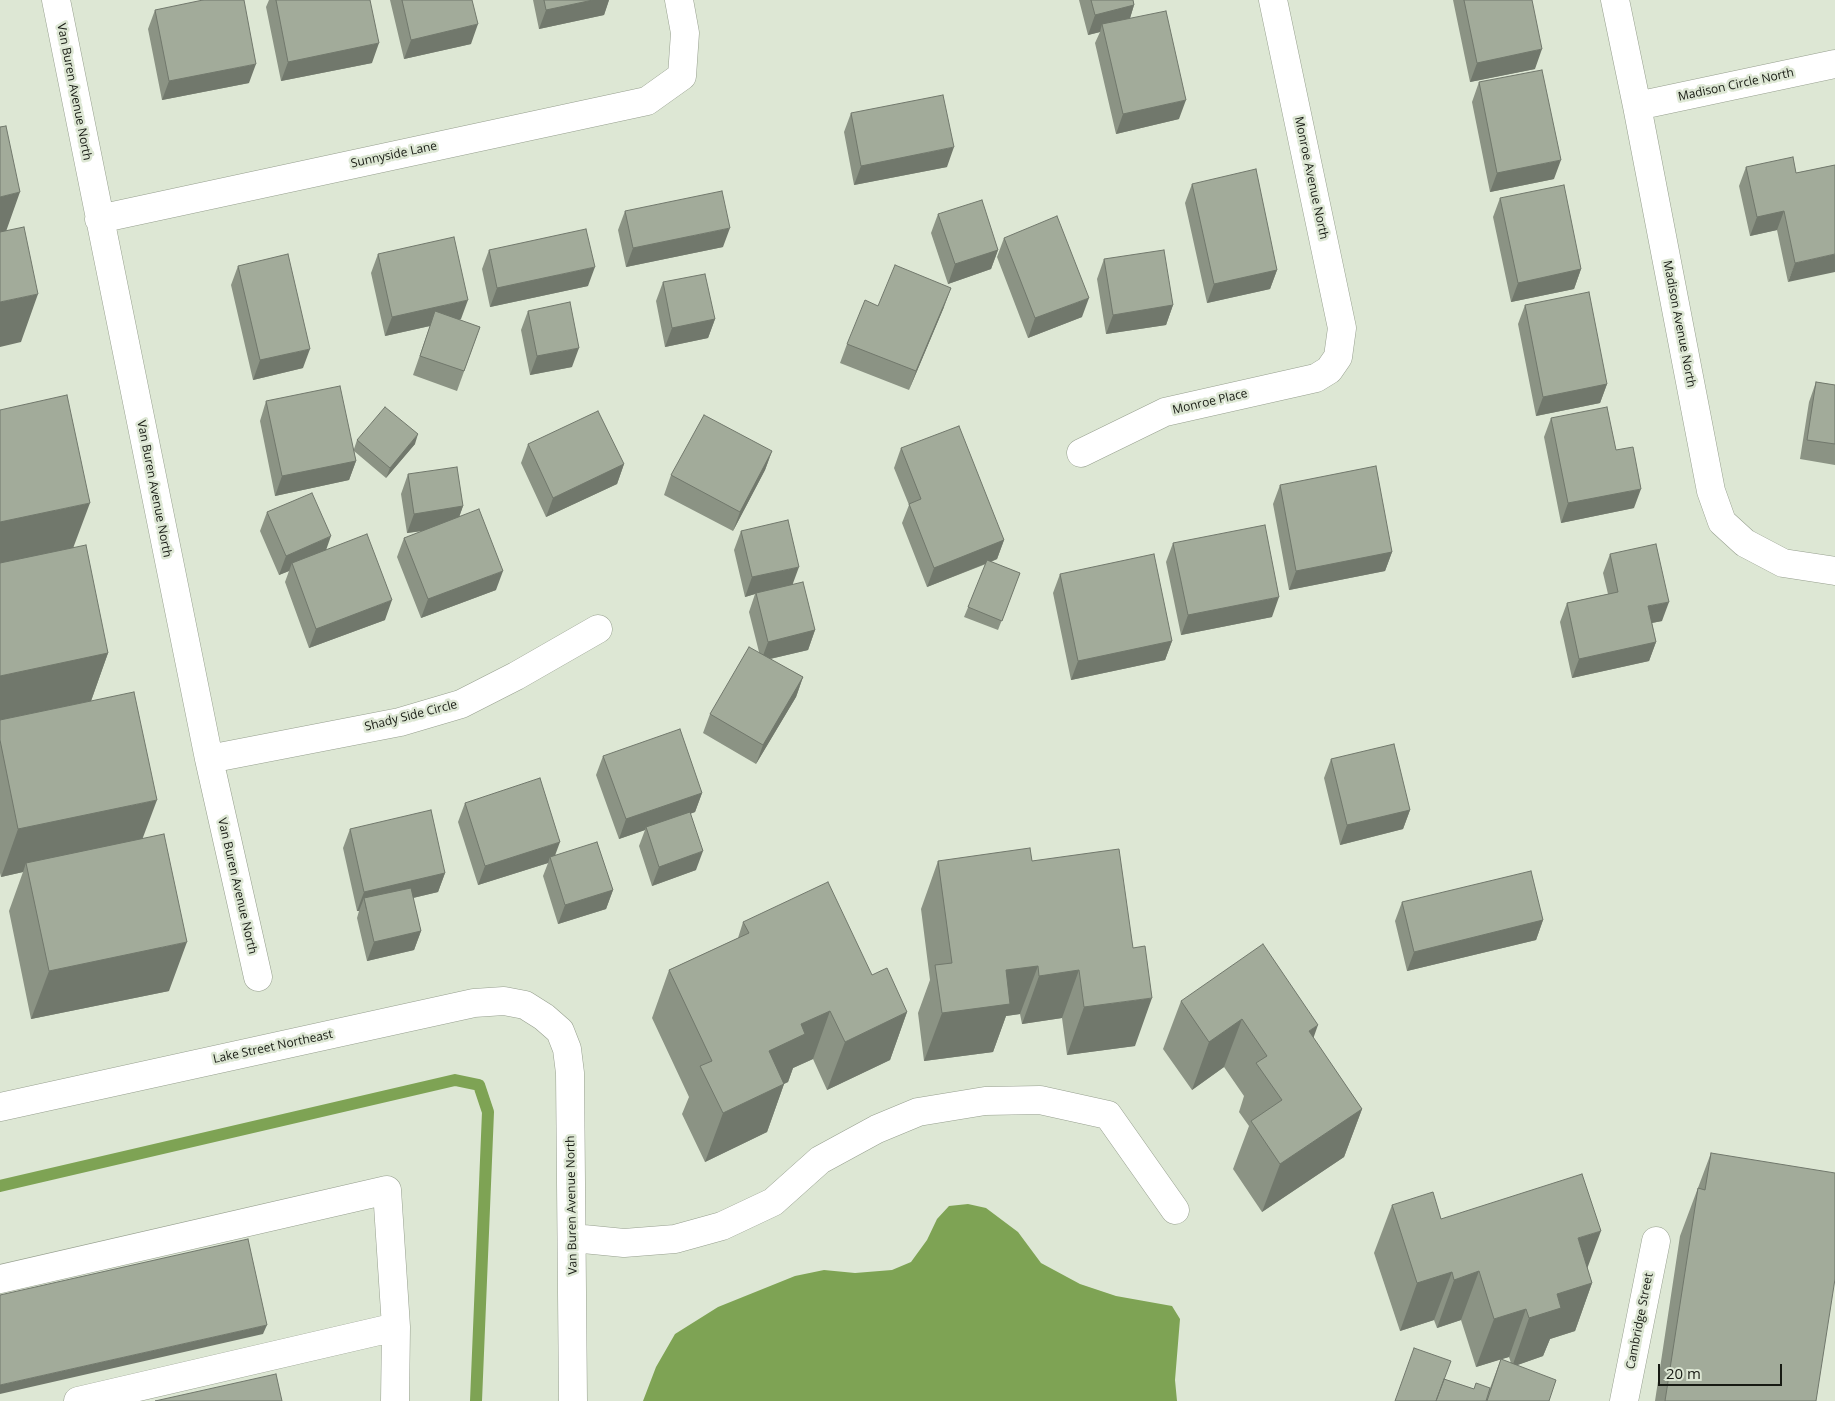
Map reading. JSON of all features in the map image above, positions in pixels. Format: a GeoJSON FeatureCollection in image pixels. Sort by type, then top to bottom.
{"type":"FeatureCollection","features":[{"type":"Feature","properties":{"kind":"street","name":"Van Buren Avenue North"},"geometry":{"type":"LineString","coordinates":[[56,0],[209,759],[258,977]]}},
{"type":"Feature","properties":{"kind":"street","name":"Sunnyside Lane"},"geometry":{"type":"LineString","coordinates":[[99,218],[647,101],[682,76],[685,33],[679,0]]}},
{"type":"Feature","properties":{"kind":"street","name":"Monroe Avenue North"},"geometry":{"type":"LineString","coordinates":[[1273,0],[1342,328],[1338,357]]}},
{"type":"Feature","properties":{"kind":"street","name":"Madison Avenue North"},"geometry":{"type":"LineString","coordinates":[[1614,0],[1637,106],[1711,492],[1722,522],[1745,544],[1783,563],[1835,572]]}},
{"type":"Feature","properties":{"kind":"street","name":"Madison Circle North"},"geometry":{"type":"LineString","coordinates":[[1637,106],[1835,64]]}},
{"type":"Feature","properties":{"kind":"street","name":"Monroe Place"},"geometry":{"type":"LineString","coordinates":[[1081,453],[1165,412],[1316,378],[1329,370],[1338,357]]}},
{"type":"Feature","properties":{"kind":"street","name":"Shady Side Circle"},"geometry":{"type":"LineString","coordinates":[[209,759],[400,722],[461,704],[516,676],[598,629]]}},
{"type":"Feature","properties":{"kind":"street","name":"Lake Street Northeast"},"geometry":{"type":"LineString","coordinates":[[0,1107],[474,1003],[504,1000],[524,1005],[544,1017]]}},
{"type":"Feature","properties":{"kind":"street","name":"Van Buren Avenue North"},"geometry":{"type":"LineString","coordinates":[[544,1017],[560,1031],[567,1048],[569,1064],[573,1238],[573,1401]]}},
{"type":"Feature","properties":{"kind":"street"},"geometry":{"type":"LineString","coordinates":[[573,1238],[624,1243],[675,1238],[722,1226],[773,1202],[820,1160],[877,1129],[918,1112],[985,1101],[1040,1100],[1108,1115],[1175,1210]]}},
{"type":"Feature","properties":{"kind":"street"},"geometry":{"type":"LineString","coordinates":[[0,1279],[387,1190],[396,1327],[395,1401]]}},
{"type":"Feature","properties":{"kind":"street","name":"Cambridge Street"},"geometry":{"type":"LineString","coordinates":[[1624,1401],[1656,1241]]}},
{"type":"Feature","properties":{"kind":"street"},"geometry":{"type":"LineString","coordinates":[[78,1401],[396,1327]]}},
{"type":"Feature","properties":{"kind":"shaded area"},"geometry":{"type":"Polygon","coordinates":[[[968,1204],[986,1208],[1018,1232],[1041,1263],[1080,1284],[1116,1296],[1172,1306],[1180,1319],[1175,1380],[1177,1401],[643,1401],[656,1367],[675,1334],[718,1307],[795,1276],[824,1270],[855,1273],[892,1270],[911,1262],[927,1240],[937,1219],[949,1206],[968,1204]]]}},
{"type":"Feature","properties":{"kind":"building"},"geometry":{"type":"Polygon","coordinates":[[[203,0],[244,0],[256,64],[169,81],[155,10],[203,0]]]}},
{"type":"Feature","properties":{"kind":"building"},"geometry":{"type":"Polygon","coordinates":[[[276,0],[370,0],[379,43],[288,62],[276,0]]]}},
{"type":"Feature","properties":{"kind":"building"},"geometry":{"type":"Polygon","coordinates":[[[402,0],[472,0],[478,24],[411,40],[402,0]]]}},
{"type":"Feature","properties":{"kind":"building"},"geometry":{"type":"Polygon","coordinates":[[[544,0],[593,0],[546,10],[544,0]]]}},
{"type":"Feature","properties":{"kind":"building"},"geometry":{"type":"Polygon","coordinates":[[[1091,0],[1133,0],[1134,5],[1095,15],[1091,0]]]}},
{"type":"Feature","properties":{"kind":"building"},"geometry":{"type":"Polygon","coordinates":[[[1464,0],[1532,0],[1542,49],[1477,63],[1464,0]]]}},
{"type":"Feature","properties":{"kind":"building"},"geometry":{"type":"Polygon","coordinates":[[[1166,11],[1186,100],[1123,114],[1102,24],[1166,11]]]}},
{"type":"Feature","properties":{"kind":"building"},"geometry":{"type":"Polygon","coordinates":[[[1542,70],[1561,160],[1497,173],[1479,82],[1542,70]]]}},
{"type":"Feature","properties":{"kind":"building"},"geometry":{"type":"Polygon","coordinates":[[[943,95],[954,147],[861,166],[851,113],[943,95]]]}},
{"type":"Feature","properties":{"kind":"building"},"geometry":{"type":"Polygon","coordinates":[[[6,126],[20,192],[0,197],[0,127],[6,126]]]}},
{"type":"Feature","properties":{"kind":"building"},"geometry":{"type":"Polygon","coordinates":[[[1793,157],[1796,173],[1835,165],[1835,254],[1795,263],[1784,211],[1757,217],[1746,167],[1793,157]]]}},
{"type":"Feature","properties":{"kind":"building"},"geometry":{"type":"Polygon","coordinates":[[[1256,169],[1277,270],[1214,284],[1192,184],[1256,169]]]}},
{"type":"Feature","properties":{"kind":"building"},"geometry":{"type":"Polygon","coordinates":[[[1564,185],[1581,269],[1518,283],[1500,198],[1564,185]]]}},
{"type":"Feature","properties":{"kind":"building"},"geometry":{"type":"Polygon","coordinates":[[[722,191],[730,228],[633,248],[625,211],[722,191]]]}},
{"type":"Feature","properties":{"kind":"building"},"geometry":{"type":"Polygon","coordinates":[[[982,200],[998,250],[955,264],[938,214],[982,200]]]}},
{"type":"Feature","properties":{"kind":"building"},"geometry":{"type":"Polygon","coordinates":[[[1057,216],[1089,298],[1035,318],[1004,238],[1057,216]]]}},
{"type":"Feature","properties":{"kind":"building"},"geometry":{"type":"Polygon","coordinates":[[[24,227],[38,294],[0,302],[0,232],[24,227]]]}},
{"type":"Feature","properties":{"kind":"building"},"geometry":{"type":"Polygon","coordinates":[[[586,229],[595,267],[497,288],[489,250],[586,229]]]}},
{"type":"Feature","properties":{"kind":"building"},"geometry":{"type":"Polygon","coordinates":[[[454,237],[468,300],[392,317],[378,254],[454,237]]]}},
{"type":"Feature","properties":{"kind":"building"},"geometry":{"type":"Polygon","coordinates":[[[1164,250],[1173,305],[1113,315],[1104,259],[1164,250]]]}},
{"type":"Feature","properties":{"kind":"building"},"geometry":{"type":"Polygon","coordinates":[[[288,254],[310,349],[260,360],[238,266],[288,254]]]}},
{"type":"Feature","properties":{"kind":"building"},"geometry":{"type":"Polygon","coordinates":[[[895,265],[951,288],[916,371],[847,344],[865,300],[878,306],[895,265]]]}},
{"type":"Feature","properties":{"kind":"building"},"geometry":{"type":"Polygon","coordinates":[[[705,274],[715,319],[672,328],[663,282],[705,274]]]}},
{"type":"Feature","properties":{"kind":"building"},"geometry":{"type":"Polygon","coordinates":[[[1589,292],[1607,384],[1543,397],[1525,305],[1589,292]]]}},
{"type":"Feature","properties":{"kind":"building"},"geometry":{"type":"Polygon","coordinates":[[[570,302],[579,348],[537,356],[528,311],[570,302]]]}},
{"type":"Feature","properties":{"kind":"building"},"geometry":{"type":"Polygon","coordinates":[[[435,311],[480,327],[464,371],[420,356],[435,311]]]}},
{"type":"Feature","properties":{"kind":"building"},"geometry":{"type":"Polygon","coordinates":[[[1816,382],[1835,385],[1835,444],[1807,440],[1816,382]]]}},
{"type":"Feature","properties":{"kind":"building"},"geometry":{"type":"Polygon","coordinates":[[[340,386],[356,461],[282,476],[266,401],[340,386]]]}},
{"type":"Feature","properties":{"kind":"building"},"geometry":{"type":"Polygon","coordinates":[[[67,395],[90,503],[0,522],[0,410],[67,395]]]}},
{"type":"Feature","properties":{"kind":"building"},"geometry":{"type":"Polygon","coordinates":[[[385,407],[418,434],[390,468],[357,440],[385,407]]]}},
{"type":"Feature","properties":{"kind":"building"},"geometry":{"type":"Polygon","coordinates":[[[1607,407],[1616,450],[1633,447],[1641,489],[1568,503],[1551,418],[1607,407]]]}},
{"type":"Feature","properties":{"kind":"building"},"geometry":{"type":"Polygon","coordinates":[[[598,411],[624,464],[553,498],[528,444],[598,411]]]}},
{"type":"Feature","properties":{"kind":"building"},"geometry":{"type":"Polygon","coordinates":[[[704,415],[772,451],[740,512],[671,475],[704,415]]]}},
{"type":"Feature","properties":{"kind":"building"},"geometry":{"type":"Polygon","coordinates":[[[959,426],[1004,540],[934,568],[909,504],[921,499],[901,448],[959,426]]]}},
{"type":"Feature","properties":{"kind":"building"},"geometry":{"type":"Polygon","coordinates":[[[1376,466],[1392,552],[1296,571],[1280,485],[1376,466]]]}},
{"type":"Feature","properties":{"kind":"building"},"geometry":{"type":"Polygon","coordinates":[[[457,467],[463,506],[414,514],[408,474],[457,467]]]}},
{"type":"Feature","properties":{"kind":"building"},"geometry":{"type":"Polygon","coordinates":[[[312,493],[331,536],[286,556],[267,512],[312,493]]]}},
{"type":"Feature","properties":{"kind":"building"},"geometry":{"type":"Polygon","coordinates":[[[479,509],[503,571],[428,599],[404,538],[479,509]]]}},
{"type":"Feature","properties":{"kind":"building"},"geometry":{"type":"Polygon","coordinates":[[[788,520],[799,567],[752,577],[741,531],[788,520]]]}},
{"type":"Feature","properties":{"kind":"building"},"geometry":{"type":"Polygon","coordinates":[[[1265,525],[1279,597],[1188,615],[1173,543],[1265,525]]]}},
{"type":"Feature","properties":{"kind":"building"},"geometry":{"type":"Polygon","coordinates":[[[367,534],[392,600],[316,629],[292,563],[367,534]]]}},
{"type":"Feature","properties":{"kind":"building"},"geometry":{"type":"Polygon","coordinates":[[[1656,544],[1669,602],[1648,606],[1656,642],[1579,659],[1567,603],[1618,592],[1610,554],[1656,544]]]}},
{"type":"Feature","properties":{"kind":"building"},"geometry":{"type":"Polygon","coordinates":[[[86,545],[108,653],[0,676],[0,563],[86,545]]]}},
{"type":"Feature","properties":{"kind":"building"},"geometry":{"type":"Polygon","coordinates":[[[1154,554],[1172,641],[1078,661],[1060,574],[1154,554]]]}},
{"type":"Feature","properties":{"kind":"building"},"geometry":{"type":"Polygon","coordinates":[[[987,560],[1020,573],[1002,621],[968,607],[987,560]]]}},
{"type":"Feature","properties":{"kind":"building"},"geometry":{"type":"Polygon","coordinates":[[[803,582],[815,630],[768,642],[756,593],[803,582]]]}},
{"type":"Feature","properties":{"kind":"building"},"geometry":{"type":"Polygon","coordinates":[[[749,647],[803,677],[763,745],[710,714],[749,647]]]}},
{"type":"Feature","properties":{"kind":"building"},"geometry":{"type":"Polygon","coordinates":[[[134,692],[157,800],[18,829],[0,740],[0,720],[134,692]]]}},
{"type":"Feature","properties":{"kind":"building"},"geometry":{"type":"Polygon","coordinates":[[[680,729],[702,793],[626,819],[603,756],[680,729]]]}},
{"type":"Feature","properties":{"kind":"building"},"geometry":{"type":"Polygon","coordinates":[[[1394,744],[1410,810],[1347,825],[1331,759],[1394,744]]]}},
{"type":"Feature","properties":{"kind":"building"},"geometry":{"type":"Polygon","coordinates":[[[540,778],[560,842],[485,866],[465,803],[540,778]]]}},
{"type":"Feature","properties":{"kind":"building"},"geometry":{"type":"Polygon","coordinates":[[[431,810],[445,873],[364,892],[350,829],[431,810]]]}},
{"type":"Feature","properties":{"kind":"building"},"geometry":{"type":"Polygon","coordinates":[[[690,812],[703,851],[659,867],[646,827],[690,812]]]}},
{"type":"Feature","properties":{"kind":"building"},"geometry":{"type":"Polygon","coordinates":[[[164,834],[187,942],[49,971],[26,863],[164,834]]]}},
{"type":"Feature","properties":{"kind":"building"},"geometry":{"type":"Polygon","coordinates":[[[597,842],[613,890],[565,905],[550,857],[597,842]]]}},
{"type":"Feature","properties":{"kind":"building"},"geometry":{"type":"Polygon","coordinates":[[[1030,848],[1032,861],[1119,849],[1133,948],[1145,946],[1152,998],[1084,1007],[1079,970],[1039,976],[1038,966],[1006,970],[1010,1004],[942,1013],[935,965],[952,963],[938,861],[1030,848]]]}},
{"type":"Feature","properties":{"kind":"building"},"geometry":{"type":"Polygon","coordinates":[[[1531,871],[1543,920],[1414,952],[1402,902],[1531,871]]]}},
{"type":"Feature","properties":{"kind":"building"},"geometry":{"type":"Polygon","coordinates":[[[828,882],[872,975],[887,968],[907,1012],[845,1042],[830,1011],[801,1024],[805,1034],[769,1051],[784,1084],[723,1113],[700,1066],[712,1061],[669,970],[749,933],[743,922],[828,882]]]}},
{"type":"Feature","properties":{"kind":"building"},"geometry":{"type":"Polygon","coordinates":[[[411,888],[421,931],[374,942],[364,898],[411,888]]]}},
{"type":"Feature","properties":{"kind":"building"},"geometry":{"type":"Polygon","coordinates":[[[1263,944],[1318,1025],[1309,1031],[1362,1109],[1280,1164],[1251,1121],[1282,1100],[1256,1063],[1267,1056],[1242,1019],[1209,1042],[1181,1001],[1263,944]]]}},
{"type":"Feature","properties":{"kind":"building"},"geometry":{"type":"Polygon","coordinates":[[[1711,1153],[1835,1173],[1835,1279],[1816,1401],[1665,1401],[1698,1188],[1705,1190],[1711,1153]]]}},
{"type":"Feature","properties":{"kind":"building"},"geometry":{"type":"Polygon","coordinates":[[[1582,1174],[1601,1231],[1578,1238],[1592,1283],[1557,1294],[1561,1308],[1529,1318],[1526,1309],[1494,1319],[1479,1271],[1454,1280],[1452,1272],[1417,1283],[1392,1205],[1433,1192],[1441,1219],[1582,1174]]]}},
{"type":"Feature","properties":{"kind":"building"},"geometry":{"type":"Polygon","coordinates":[[[248,1239],[267,1325],[0,1385],[0,1295],[248,1239]]]}},
{"type":"Feature","properties":{"kind":"building"},"geometry":{"type":"Polygon","coordinates":[[[1414,1348],[1451,1361],[1436,1401],[1395,1401],[1414,1348]]]}},
{"type":"Feature","properties":{"kind":"building"},"geometry":{"type":"Polygon","coordinates":[[[1501,1359],[1556,1380],[1549,1401],[1487,1401],[1501,1359]]]}},
{"type":"Feature","properties":{"kind":"building"},"geometry":{"type":"Polygon","coordinates":[[[276,1374],[282,1401],[155,1401],[276,1374]]]}},
{"type":"Feature","properties":{"kind":"building"},"geometry":{"type":"Polygon","coordinates":[[[1444,1379],[1474,1389],[1476,1383],[1490,1388],[1486,1401],[1436,1401],[1444,1379]]]}},
{"type":"Feature","properties":{"kind":"waterway"},"geometry":{"type":"LineString","coordinates":[[0,1186],[455,1080],[479,1085],[488,1112],[476,1401]]}}]}
